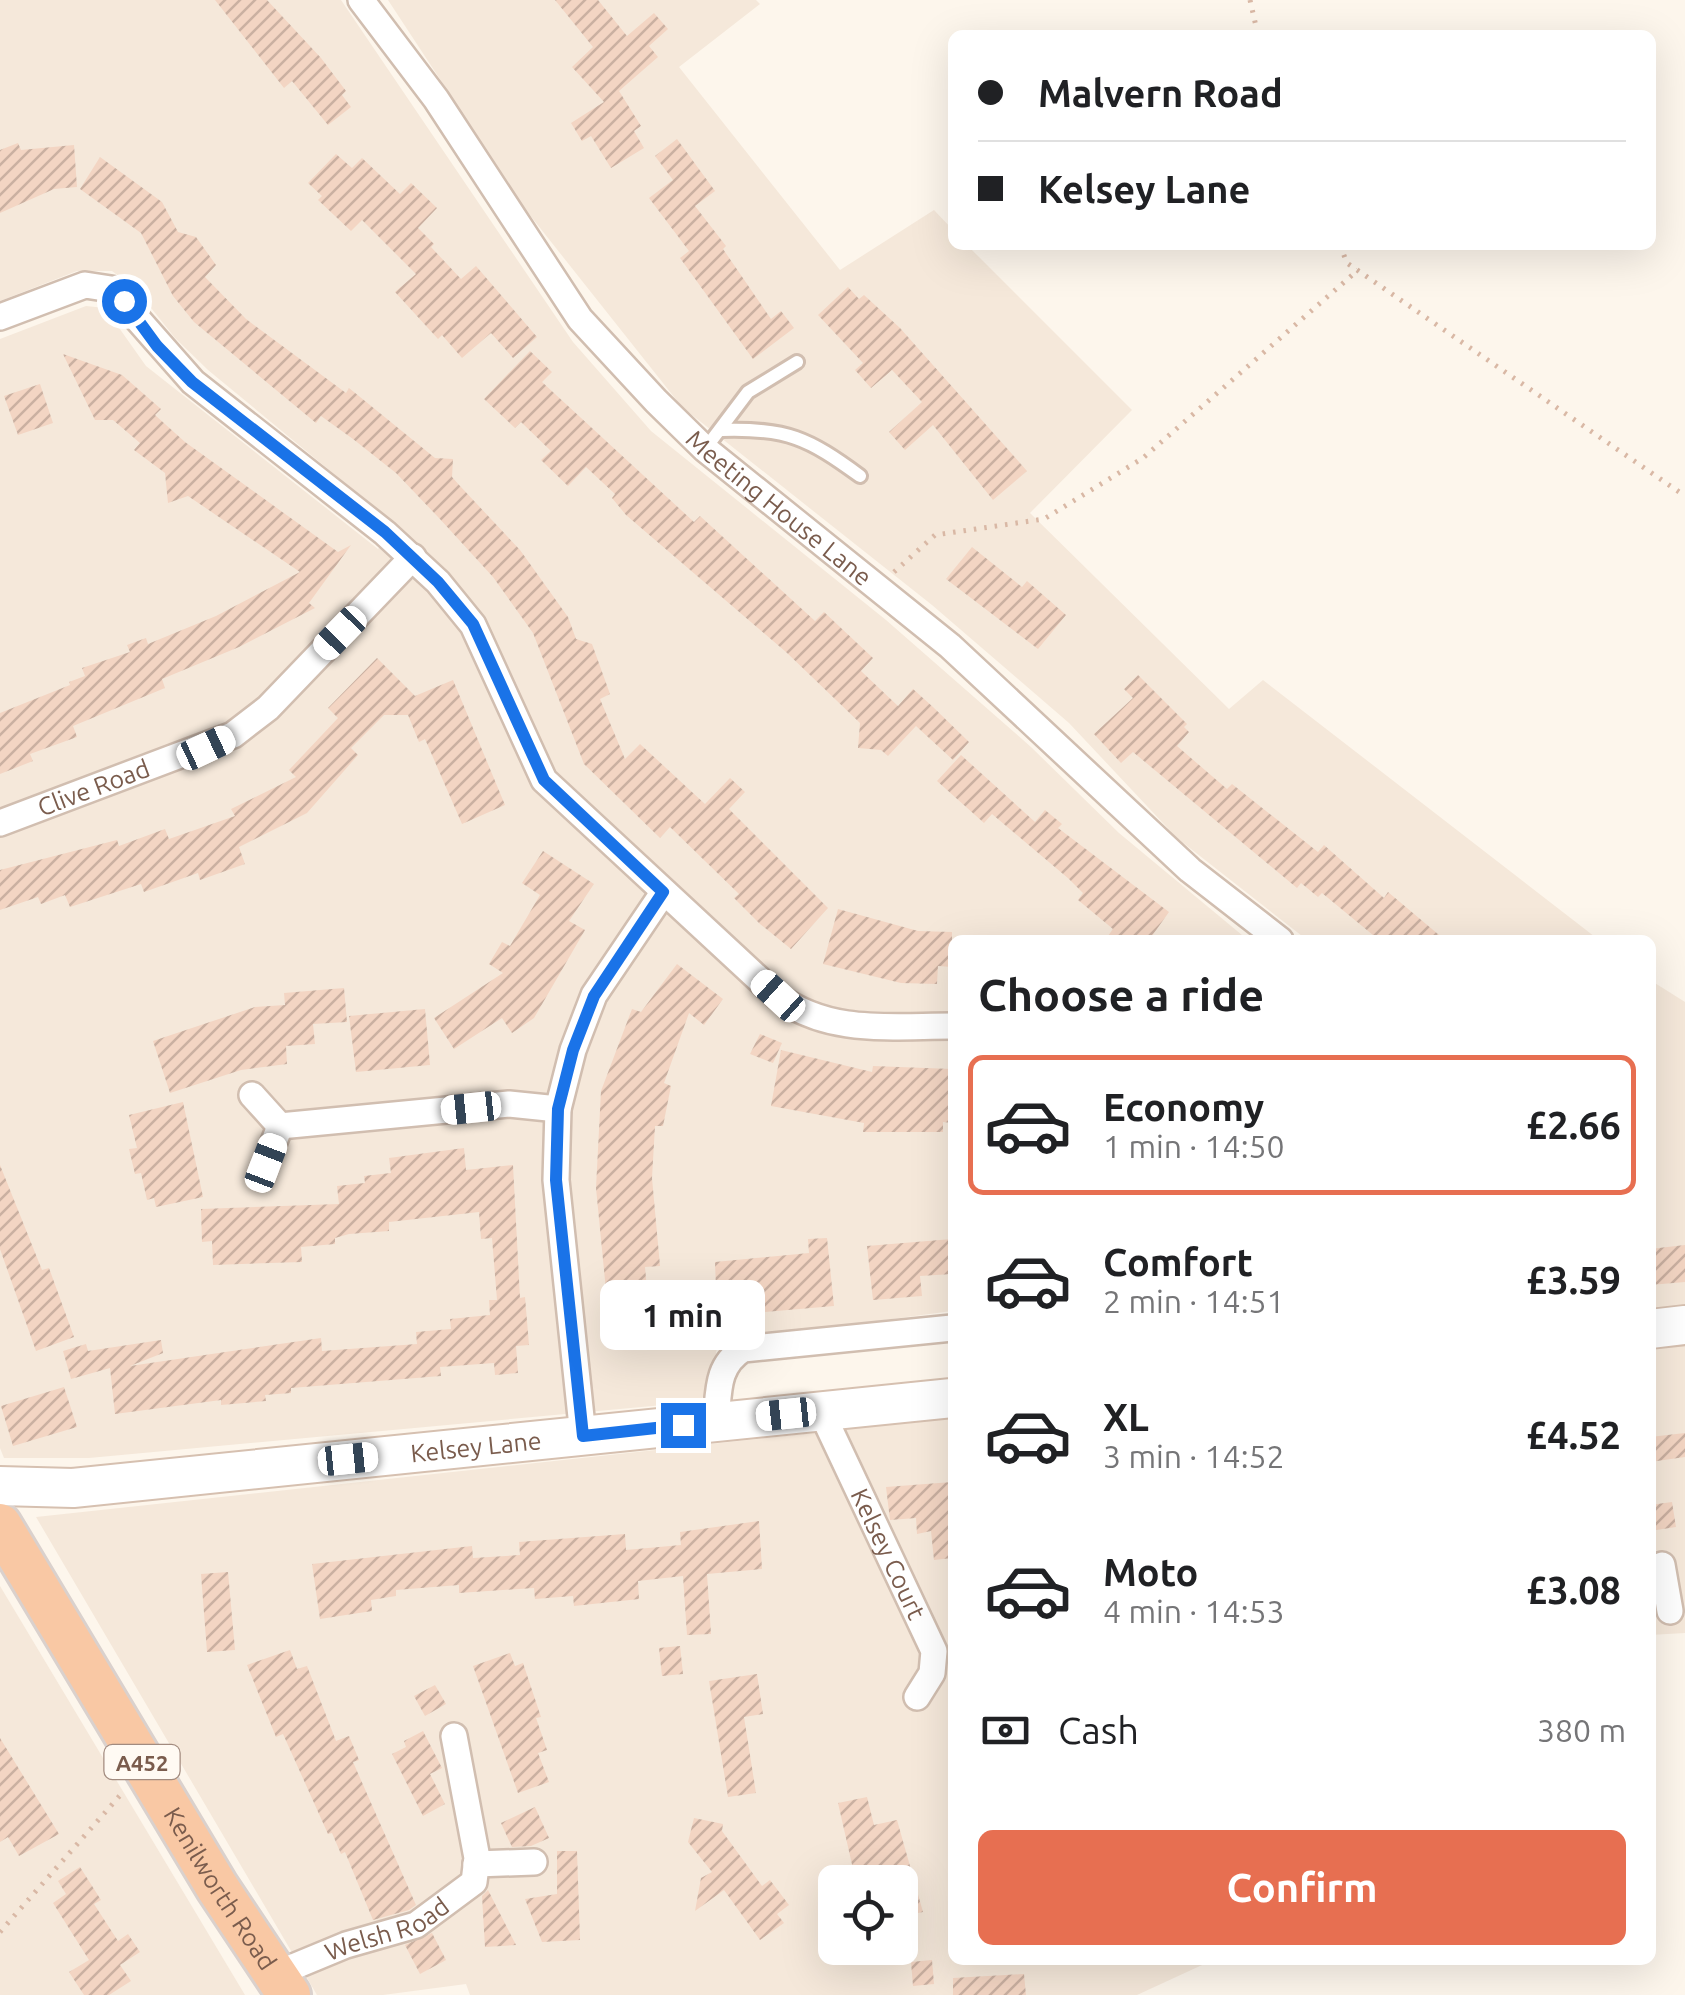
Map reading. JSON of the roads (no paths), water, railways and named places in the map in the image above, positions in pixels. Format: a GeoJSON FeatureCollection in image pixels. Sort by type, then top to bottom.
{"type":"FeatureCollection","features":[{"type":"Feature","properties":{"kind":"highway","name":"Kenilworth Road"},"geometry":{"type":"LineString","coordinates":[[0,1524],[216,1887],[283,1984]]}},
{"type":"Feature","properties":{"kind":"main road"},"geometry":{"type":"LineString","coordinates":[[1656,1328],[1685,1325]]}},
{"type":"Feature","properties":{"kind":"main road","name":"Kelsey Lane"},"geometry":{"type":"LineString","coordinates":[[0,1486],[73,1488],[948,1398]]}},
{"type":"Feature","properties":{"kind":"street","name":"Meeting House Lane"},"geometry":{"type":"LineString","coordinates":[[361,0],[436,99],[580,319],[877,587],[1018,706],[1190,870],[1274,935]]}},
{"type":"Feature","properties":{"kind":"street"},"geometry":{"type":"LineString","coordinates":[[0,317],[86,286],[112,290],[192,382],[412,558],[473,624],[544,780],[778,996],[806,1015],[860,1026],[948,1026]]}},
{"type":"Feature","properties":{"kind":"street","name":"Clive Road"},"geometry":{"type":"LineString","coordinates":[[0,824],[233,735],[268,708],[412,558]]}},
{"type":"Feature","properties":{"kind":"street"},"geometry":{"type":"LineString","coordinates":[[583,1436],[556,1180],[558,1109],[573,1050],[594,996],[663,892]]}},
{"type":"Feature","properties":{"kind":"street"},"geometry":{"type":"LineString","coordinates":[[252,1094],[280,1126]]}},
{"type":"Feature","properties":{"kind":"street"},"geometry":{"type":"LineString","coordinates":[[280,1126],[509,1104],[558,1109]]}},
{"type":"Feature","properties":{"kind":"street"},"geometry":{"type":"LineString","coordinates":[[266,1163],[280,1126]]}},
{"type":"Feature","properties":{"kind":"street"},"geometry":{"type":"LineString","coordinates":[[716,1422],[721,1371],[728,1358],[743,1348],[948,1328]]}},
{"type":"Feature","properties":{"kind":"street","name":"Kelsey Court"},"geometry":{"type":"LineString","coordinates":[[820,1410],[934,1652],[932,1672],[918,1698]]}},
{"type":"Feature","properties":{"kind":"street"},"geometry":{"type":"LineString","coordinates":[[1662,1566],[1668,1611]]}},
{"type":"Feature","properties":{"kind":"street"},"geometry":{"type":"LineString","coordinates":[[454,1736],[476,1864],[534,1862]]}},
{"type":"Feature","properties":{"kind":"street","name":"Welsh Road"},"geometry":{"type":"LineString","coordinates":[[283,1984],[346,1945],[416,1925],[463,1894],[474,1882],[476,1864]]}},
{"type":"Feature","properties":{"kind":"lane"},"geometry":{"type":"LineString","coordinates":[[714,440],[748,392],[797,362]]}},
{"type":"Feature","properties":{"kind":"lane"},"geometry":{"type":"LineString","coordinates":[[714,440],[792,434],[813,442],[860,476]]}}]}
